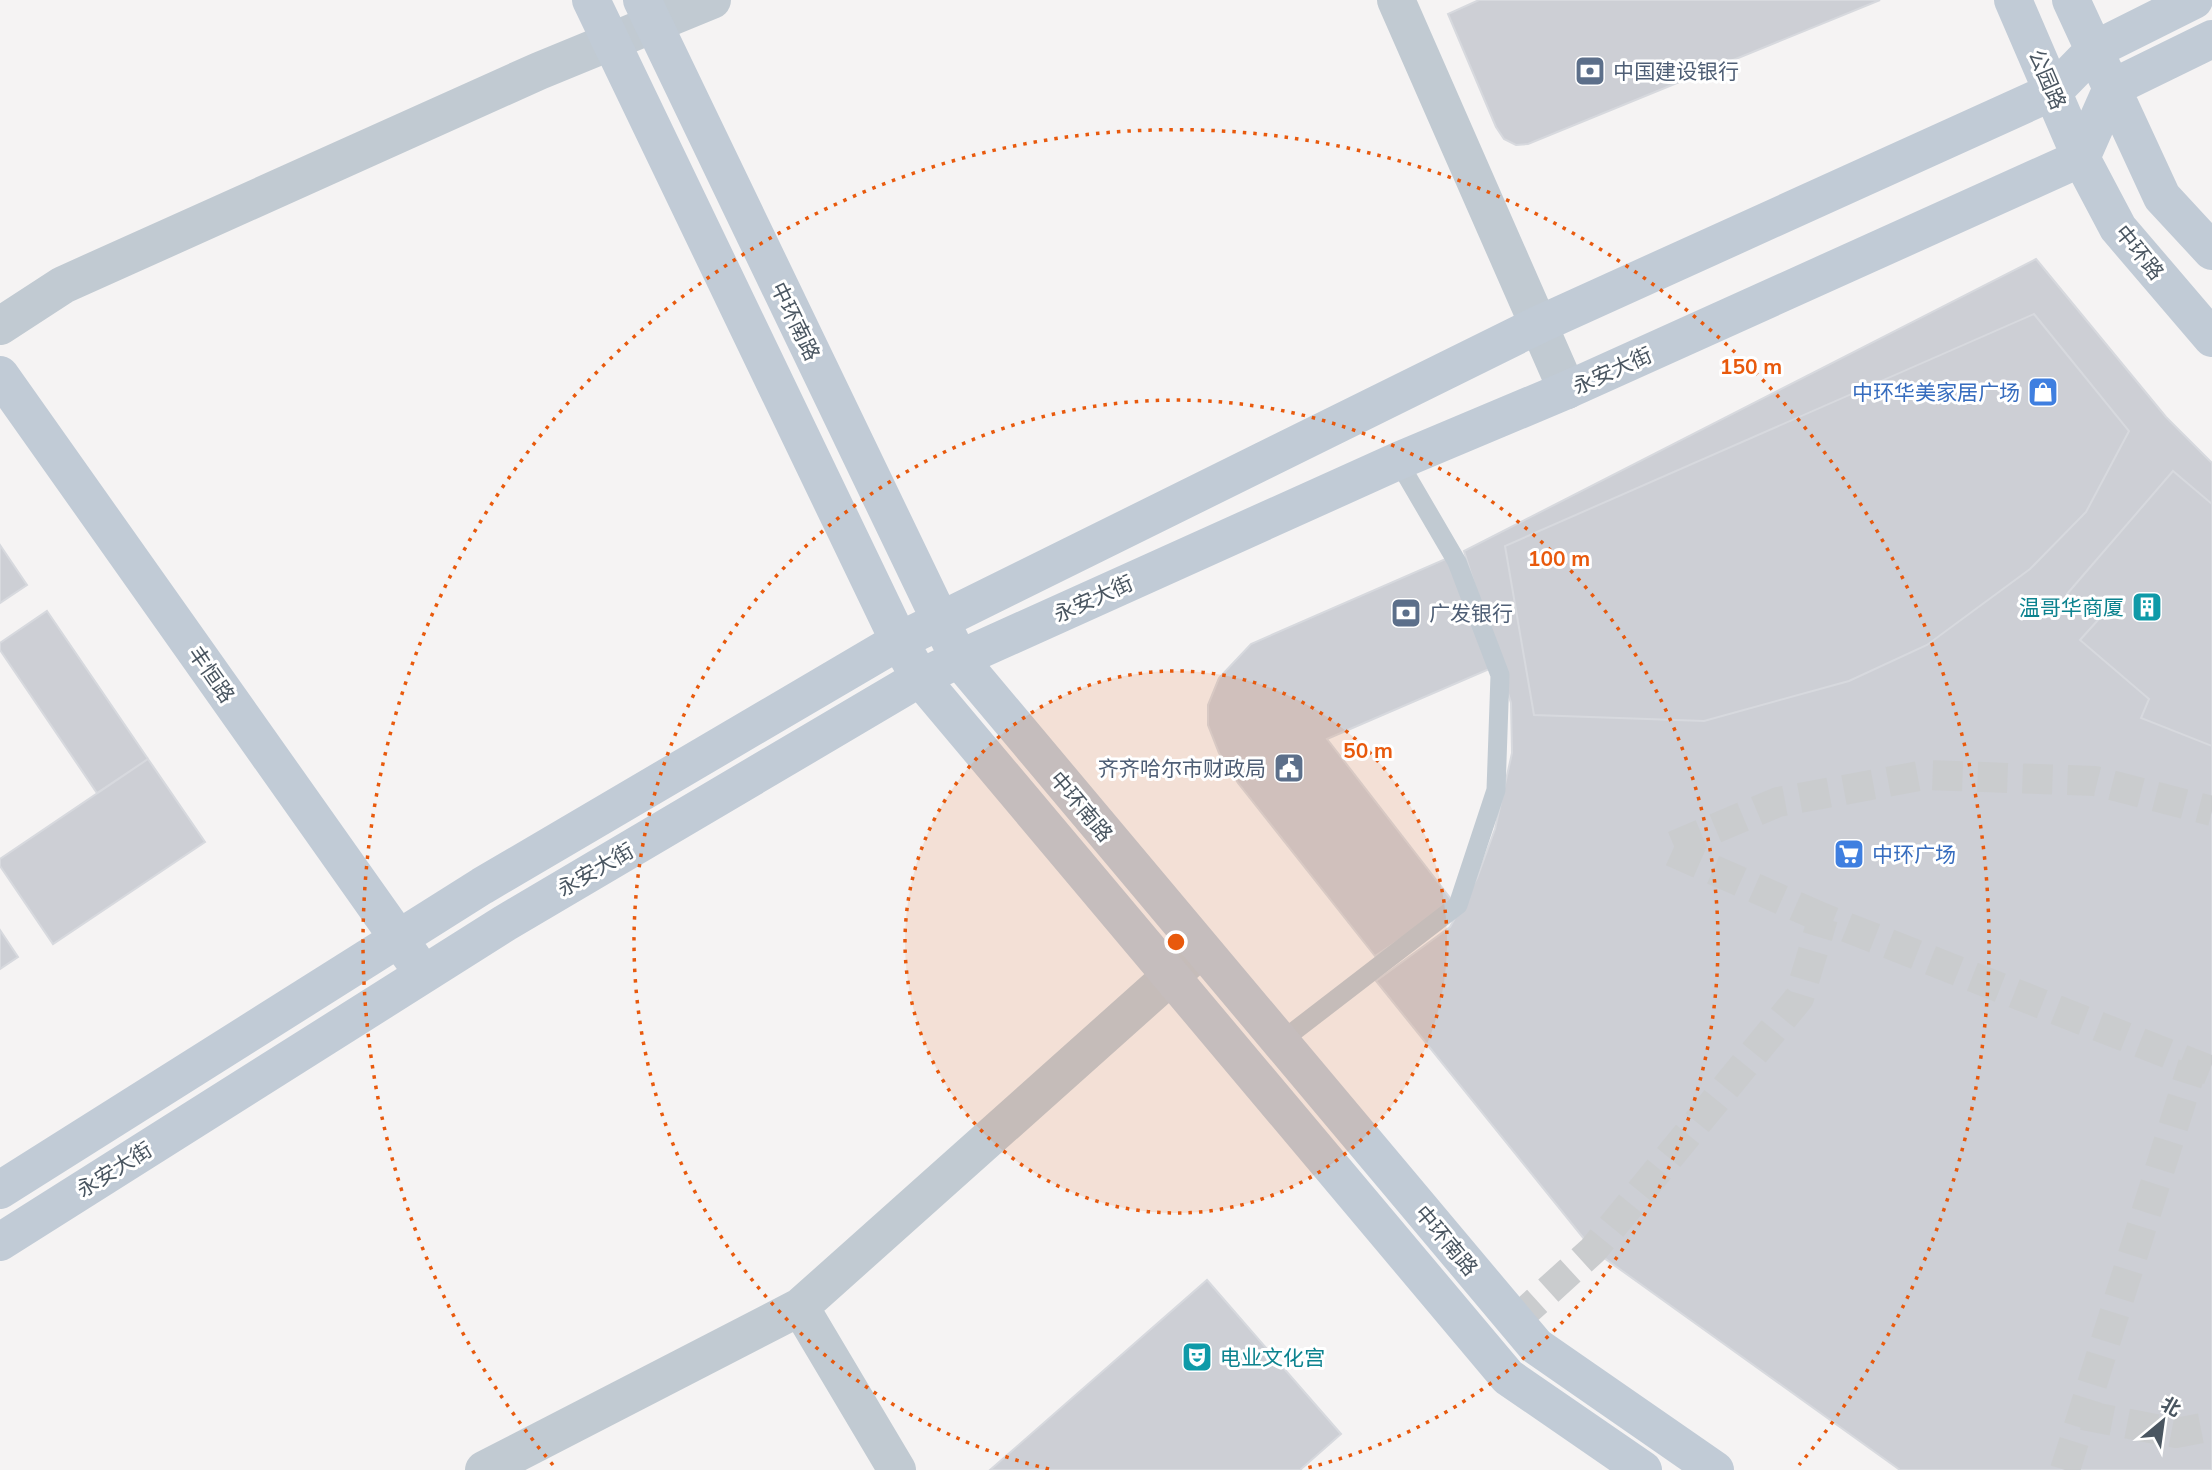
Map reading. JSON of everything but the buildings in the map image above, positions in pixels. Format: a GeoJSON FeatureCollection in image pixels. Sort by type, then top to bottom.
{"type":"FeatureCollection","features":[{"type":"Feature","properties":{"kind":"main road","name":"中环南路"},"geometry":{"type":"LineString","coordinates":[[591,0],[899,641],[920,678],[1508,1377],[1643,1470]]}},
{"type":"Feature","properties":{"kind":"main road","name":"公园路"},"geometry":{"type":"LineString","coordinates":[[2013,0],[2081,158]]}},
{"type":"Feature","properties":{"kind":"main road"},"geometry":{"type":"LineString","coordinates":[[2071,0],[2162,197],[2212,251]]}},
{"type":"Feature","properties":{"kind":"main road","name":"永安大街"},"geometry":{"type":"LineString","coordinates":[[0,1190],[482,886],[899,641],[1538,325],[2054,92],[2094,50],[2194,0]]}},
{"type":"Feature","properties":{"kind":"main road","name":"中环南路"},"geometry":{"type":"LineString","coordinates":[[648,12],[959,659],[1536,1346],[1715,1470]]}},
{"type":"Feature","properties":{"kind":"main road"},"geometry":{"type":"LineString","coordinates":[[2081,158],[2112,88],[2212,39]]}},
{"type":"Feature","properties":{"kind":"main road","name":"永安大街"},"geometry":{"type":"LineString","coordinates":[[0,1242],[505,923],[920,678],[1398,461],[1567,390],[2081,158]]}},
{"type":"Feature","properties":{"kind":"main road","name":"中环路"},"geometry":{"type":"LineString","coordinates":[[2081,158],[2118,228],[2212,338]]}},
{"type":"Feature","properties":{"kind":"main road","name":"丰恒路"},"geometry":{"type":"LineString","coordinates":[[0,374],[400,938],[422,974]]}},
{"type":"Feature","properties":{"kind":"street"},"geometry":{"type":"LineString","coordinates":[[0,326],[63,285],[539,71],[611,42],[648,12],[712,0]]}},
{"type":"Feature","properties":{"kind":"street"},"geometry":{"type":"LineString","coordinates":[[1400,1],[1567,390]]}},
{"type":"Feature","properties":{"kind":"street"},"geometry":{"type":"LineString","coordinates":[[484,1470],[800,1307],[1201,949]]}},
{"type":"Feature","properties":{"kind":"street"},"geometry":{"type":"LineString","coordinates":[[800,1307],[897,1470]]}},
{"type":"Feature","properties":{"kind":"lane"},"geometry":{"type":"LineString","coordinates":[[1280,1042],[1458,905],[1496,790],[1500,675],[1457,562],[1398,461]]}},
{"type":"Feature","properties":{"kind":"tunnel"},"geometry":{"type":"LineString","coordinates":[[1823,918],[1666,849],[1778,802],[1925,775],[2095,781],[2212,811]]}},
{"type":"Feature","properties":{"kind":"tunnel"},"geometry":{"type":"LineString","coordinates":[[1515,1321],[1593,1250],[1799,998],[1823,918],[2212,1071]]}},
{"type":"Feature","properties":{"kind":"tunnel"},"geometry":{"type":"LineString","coordinates":[[2065,1470],[2193,1064]]}},
{"type":"Feature","properties":{"kind":"tunnel"},"geometry":{"type":"LineString","coordinates":[[2083,1415],[2176,1433],[2212,1426]]}},
{"type":"Feature","properties":{"kind":"place","name":"中国建设银行"},"geometry":{"type":"Point","coordinates":[1590,71]}},
{"type":"Feature","properties":{"kind":"place","name":"中环华美家居广场"},"geometry":{"type":"Point","coordinates":[2043,392]}},
{"type":"Feature","properties":{"kind":"place","name":"温哥华商厦"},"geometry":{"type":"Point","coordinates":[2147,607]}},
{"type":"Feature","properties":{"kind":"place","name":"广发银行"},"geometry":{"type":"Point","coordinates":[1406,613]}},
{"type":"Feature","properties":{"kind":"place","name":"齐齐哈尔市财政局"},"geometry":{"type":"Point","coordinates":[1289,768]}},
{"type":"Feature","properties":{"kind":"place","name":"中环广场"},"geometry":{"type":"Point","coordinates":[1849,854]}},
{"type":"Feature","properties":{"kind":"place","name":"电业文化宫"},"geometry":{"type":"Point","coordinates":[1197,1357]}}]}
